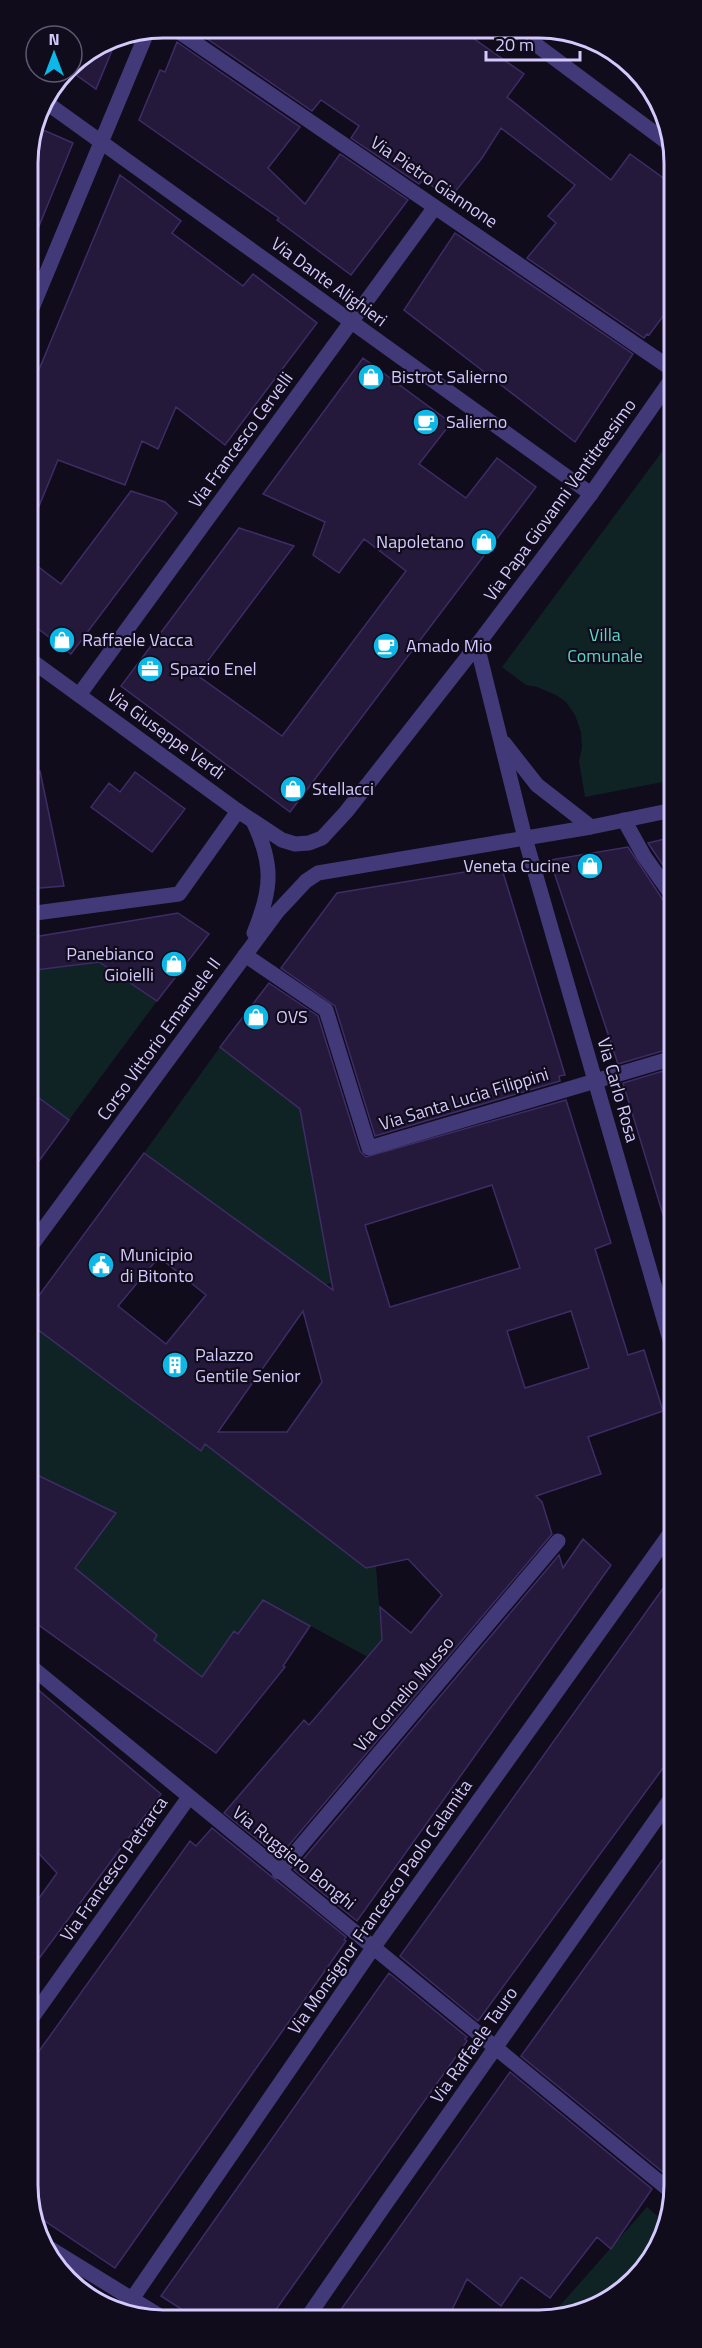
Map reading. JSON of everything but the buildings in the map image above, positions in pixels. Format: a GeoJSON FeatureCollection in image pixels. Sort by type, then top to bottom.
{"type":"FeatureCollection","features":[{"type":"Feature","properties":{"kind":"street","name":"Via Pietro Giannone"},"geometry":{"type":"LineString","coordinates":[[188,38],[664,364]]}},
{"type":"Feature","properties":{"kind":"street"},"geometry":{"type":"LineString","coordinates":[[527,38],[662,139]]}},
{"type":"Feature","properties":{"kind":"street"},"geometry":{"type":"LineString","coordinates":[[38,294],[144,39]]}},
{"type":"Feature","properties":{"kind":"street","name":"Via Dante Alighieri"},"geometry":{"type":"LineString","coordinates":[[51,106],[591,494]]}},
{"type":"Feature","properties":{"kind":"street","name":"Via Francesco Cervelli"},"geometry":{"type":"LineString","coordinates":[[79,695],[435,207]]}},
{"type":"Feature","properties":{"kind":"street","name":"Via Papa Giovanni Ventitreesimo"},"geometry":{"type":"LineString","coordinates":[[282,840],[295,844],[309,843],[322,838],[331,830],[477,645],[591,494],[664,390]]}},
{"type":"Feature","properties":{"kind":"street","name":"Via Carlo Rosa"},"geometry":{"type":"LineString","coordinates":[[477,645],[525,837],[664,1319]]}},
{"type":"Feature","properties":{"kind":"street","name":"Via Giuseppe Verdi"},"geometry":{"type":"LineString","coordinates":[[38,665],[238,811],[282,840]]}},
{"type":"Feature","properties":{"kind":"street"},"geometry":{"type":"LineString","coordinates":[[500,738],[537,785],[591,827]]}},
{"type":"Feature","properties":{"kind":"street"},"geometry":{"type":"LineString","coordinates":[[38,913],[180,894],[238,811]]}},
{"type":"Feature","properties":{"kind":"street","name":"Corso Vittorio Emanuele II"},"geometry":{"type":"LineString","coordinates":[[38,1236],[277,912],[306,881],[318,873],[335,868],[591,827],[664,812]]}},
{"type":"Feature","properties":{"kind":"street"},"geometry":{"type":"LineString","coordinates":[[245,955],[264,908],[269,882],[267,859],[252,820]]}},
{"type":"Feature","properties":{"kind":"street"},"geometry":{"type":"LineString","coordinates":[[624,820],[644,856],[664,884]]}},
{"type":"Feature","properties":{"kind":"street","name":"Via Santa Lucia Filippini"},"geometry":{"type":"LineString","coordinates":[[245,955],[326,1010],[369,1148],[595,1081]]}},
{"type":"Feature","properties":{"kind":"street"},"geometry":{"type":"LineString","coordinates":[[595,1081],[664,1061]]}},
{"type":"Feature","properties":{"kind":"street","name":"Via Cornelio Musso"},"geometry":{"type":"LineString","coordinates":[[279,1872],[558,1541]]}},
{"type":"Feature","properties":{"kind":"street","name":"Via Monsignor Francesco Paolo Calamita"},"geometry":{"type":"LineString","coordinates":[[129,2306],[373,1948],[664,1542]]}},
{"type":"Feature","properties":{"kind":"street","name":"Via Ruggiero Bonghi"},"geometry":{"type":"LineString","coordinates":[[38,1672],[664,2186]]}},
{"type":"Feature","properties":{"kind":"street","name":"Via Francesco Petrarca"},"geometry":{"type":"LineString","coordinates":[[38,2009],[189,1797]]}},
{"type":"Feature","properties":{"kind":"street","name":"Via Raffaele Tauro"},"geometry":{"type":"LineString","coordinates":[[312,2310],[664,1808]]}},
{"type":"Feature","properties":{"kind":"street"},"geometry":{"type":"LineString","coordinates":[[59,2255],[128,2305]]}},
{"type":"Feature","properties":{"kind":"green space","name":"Villa Comunale"},"geometry":{"type":"Polygon","coordinates":[[[664,449],[664,782],[585,797],[579,761],[582,748],[581,732],[575,715],[566,702],[556,695],[526,685],[502,667],[664,449]]]}},
{"type":"Feature","properties":{"kind":"green space"},"geometry":{"type":"Polygon","coordinates":[[[99,962],[157,1001],[69,1120],[38,1097],[38,970],[99,962]]]}},
{"type":"Feature","properties":{"kind":"green space"},"geometry":{"type":"Polygon","coordinates":[[[220,1047],[300,1109],[332,1283],[322,1285],[144,1153],[220,1047]]]}},
{"type":"Feature","properties":{"kind":"green space"},"geometry":{"type":"Polygon","coordinates":[[[38,1330],[200,1451],[205,1444],[366,1568],[376,1566],[383,1658],[377,1662],[263,1600],[238,1634],[234,1631],[202,1677],[154,1640],[157,1635],[109,1595],[73,1571],[116,1513],[38,1474],[38,1330]]]}},
{"type":"Feature","properties":{"kind":"green space"},"geometry":{"type":"Polygon","coordinates":[[[647,2207],[660,2218],[648,2248],[628,2274],[602,2294],[572,2306],[557,2309],[647,2207]]]}},
{"type":"Feature","properties":{"kind":"place","name":"Bistrot Salierno"},"geometry":{"type":"Point","coordinates":[371,377]}},
{"type":"Feature","properties":{"kind":"place","name":"Salierno"},"geometry":{"type":"Point","coordinates":[426,422]}},
{"type":"Feature","properties":{"kind":"place","name":"Napoletano"},"geometry":{"type":"Point","coordinates":[484,542]}},
{"type":"Feature","properties":{"kind":"place","name":"Raffaele Vacca"},"geometry":{"type":"Point","coordinates":[62,640]}},
{"type":"Feature","properties":{"kind":"place","name":"Amado Mio"},"geometry":{"type":"Point","coordinates":[386,646]}},
{"type":"Feature","properties":{"kind":"place","name":"Spazio Enel"},"geometry":{"type":"Point","coordinates":[150,669]}},
{"type":"Feature","properties":{"kind":"place","name":"Stellacci"},"geometry":{"type":"Point","coordinates":[293,789]}},
{"type":"Feature","properties":{"kind":"place","name":"Veneta Cucine"},"geometry":{"type":"Point","coordinates":[590,866]}},
{"type":"Feature","properties":{"kind":"place","name":"Panebianco Gioielli"},"geometry":{"type":"Point","coordinates":[174,964]}},
{"type":"Feature","properties":{"kind":"place","name":"OVS"},"geometry":{"type":"Point","coordinates":[256,1017]}},
{"type":"Feature","properties":{"kind":"place","name":"Municipio di Bitonto"},"geometry":{"type":"Point","coordinates":[101,1265]}},
{"type":"Feature","properties":{"kind":"place","name":"Palazzo Gentile Senior"},"geometry":{"type":"Point","coordinates":[175,1365]}}]}
